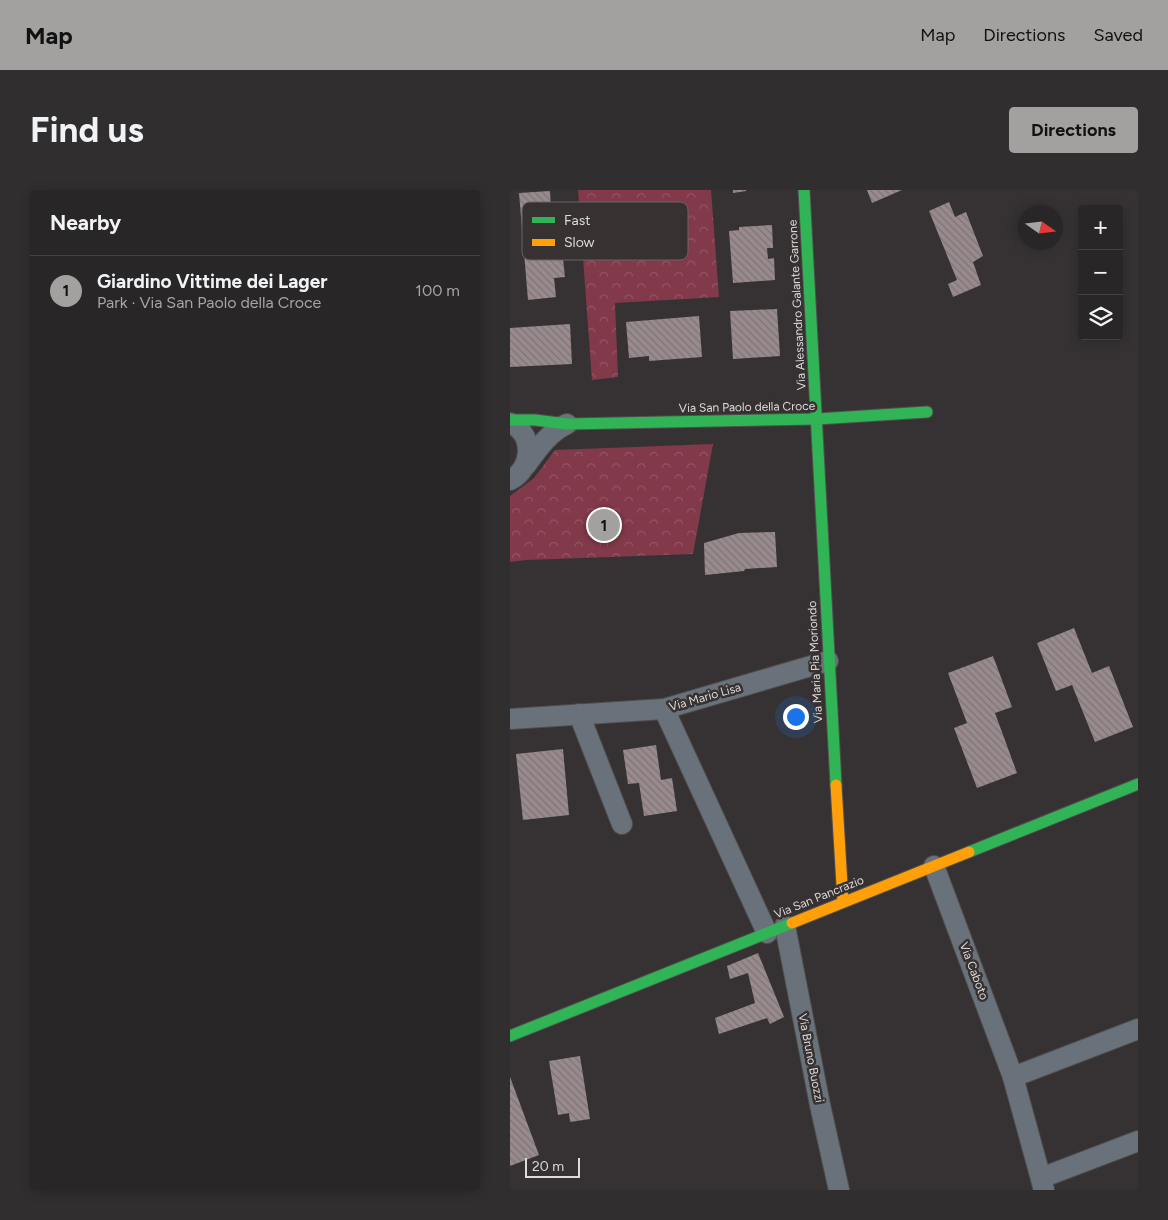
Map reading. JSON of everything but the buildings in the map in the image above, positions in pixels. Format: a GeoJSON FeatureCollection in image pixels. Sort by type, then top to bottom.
{"type":"FeatureCollection","features":[{"type":"Feature","properties":{"kind":"street","name":"Via Alessandro Galante Garrone"},"geometry":{"type":"LineString","coordinates":[[804,190],[817,419]]}},
{"type":"Feature","properties":{"kind":"street","name":"Via San Paolo della Croce"},"geometry":{"type":"LineString","coordinates":[[510,422],[534,420],[567,424],[817,419],[927,412]]}},
{"type":"Feature","properties":{"kind":"street","name":"Via Maria Pia Moriondo"},"geometry":{"type":"LineString","coordinates":[[817,419],[828,662],[843,902]]}},
{"type":"Feature","properties":{"kind":"street"},"geometry":{"type":"LineString","coordinates":[[510,422],[521,431],[526,439],[528,448],[528,458],[517,473]]}},
{"type":"Feature","properties":{"kind":"street"},"geometry":{"type":"LineString","coordinates":[[517,473],[545,441],[567,424]]}},
{"type":"Feature","properties":{"kind":"street","name":"Via Mario Lisa"},"geometry":{"type":"LineString","coordinates":[[510,719],[664,709],[828,662]]}},
{"type":"Feature","properties":{"kind":"street"},"geometry":{"type":"LineString","coordinates":[[664,709],[767,933]]}},
{"type":"Feature","properties":{"kind":"street"},"geometry":{"type":"LineString","coordinates":[[579,714],[622,824]]}},
{"type":"Feature","properties":{"kind":"street","name":"Via San Pancrazio"},"geometry":{"type":"LineString","coordinates":[[510,1036],[1138,784]]}},
{"type":"Feature","properties":{"kind":"street","name":"Via Caboto"},"geometry":{"type":"LineString","coordinates":[[934,866],[1013,1076],[1042,1184]]}},
{"type":"Feature","properties":{"kind":"street","name":"Via Bruno Buozzi"},"geometry":{"type":"LineString","coordinates":[[785,926],[820,1104],[840,1190]]}},
{"type":"Feature","properties":{"kind":"street"},"geometry":{"type":"LineString","coordinates":[[1013,1076],[1138,1029]]}},
{"type":"Feature","properties":{"kind":"street"},"geometry":{"type":"LineString","coordinates":[[1042,1184],[1138,1140]]}},
{"type":"Feature","properties":{"kind":"green space"},"geometry":{"type":"Polygon","coordinates":[[[578,190],[711,190],[719,297],[615,303],[618,377],[592,380],[583,260],[688,260],[688,202],[579,202],[578,190]]]}},
{"type":"Feature","properties":{"kind":"green space"},"geometry":{"type":"Polygon","coordinates":[[[713,444],[693,554],[510,562],[510,496],[534,478],[555,450],[713,444]]]}},
{"type":"Feature","properties":{"kind":"traffic: fast"},"geometry":{"type":"LineString","coordinates":[[804,190],[836,785]]}},
{"type":"Feature","properties":{"kind":"traffic: fast"},"geometry":{"type":"LineString","coordinates":[[510,420],[535,420],[567,424],[817,419],[927,412]]}},
{"type":"Feature","properties":{"kind":"traffic: fast"},"geometry":{"type":"LineString","coordinates":[[969,852],[1138,784]]}},
{"type":"Feature","properties":{"kind":"traffic: fast"},"geometry":{"type":"LineString","coordinates":[[510,1036],[792,923]]}},
{"type":"Feature","properties":{"kind":"traffic: slow"},"geometry":{"type":"LineString","coordinates":[[836,785],[843,902]]}},
{"type":"Feature","properties":{"kind":"traffic: slow"},"geometry":{"type":"LineString","coordinates":[[792,923],[969,852]]}},
{"type":"Feature","properties":{"kind":"place","name":"Giardino Vittime dei Lager"},"geometry":{"type":"Point","coordinates":[604,525]}}]}
